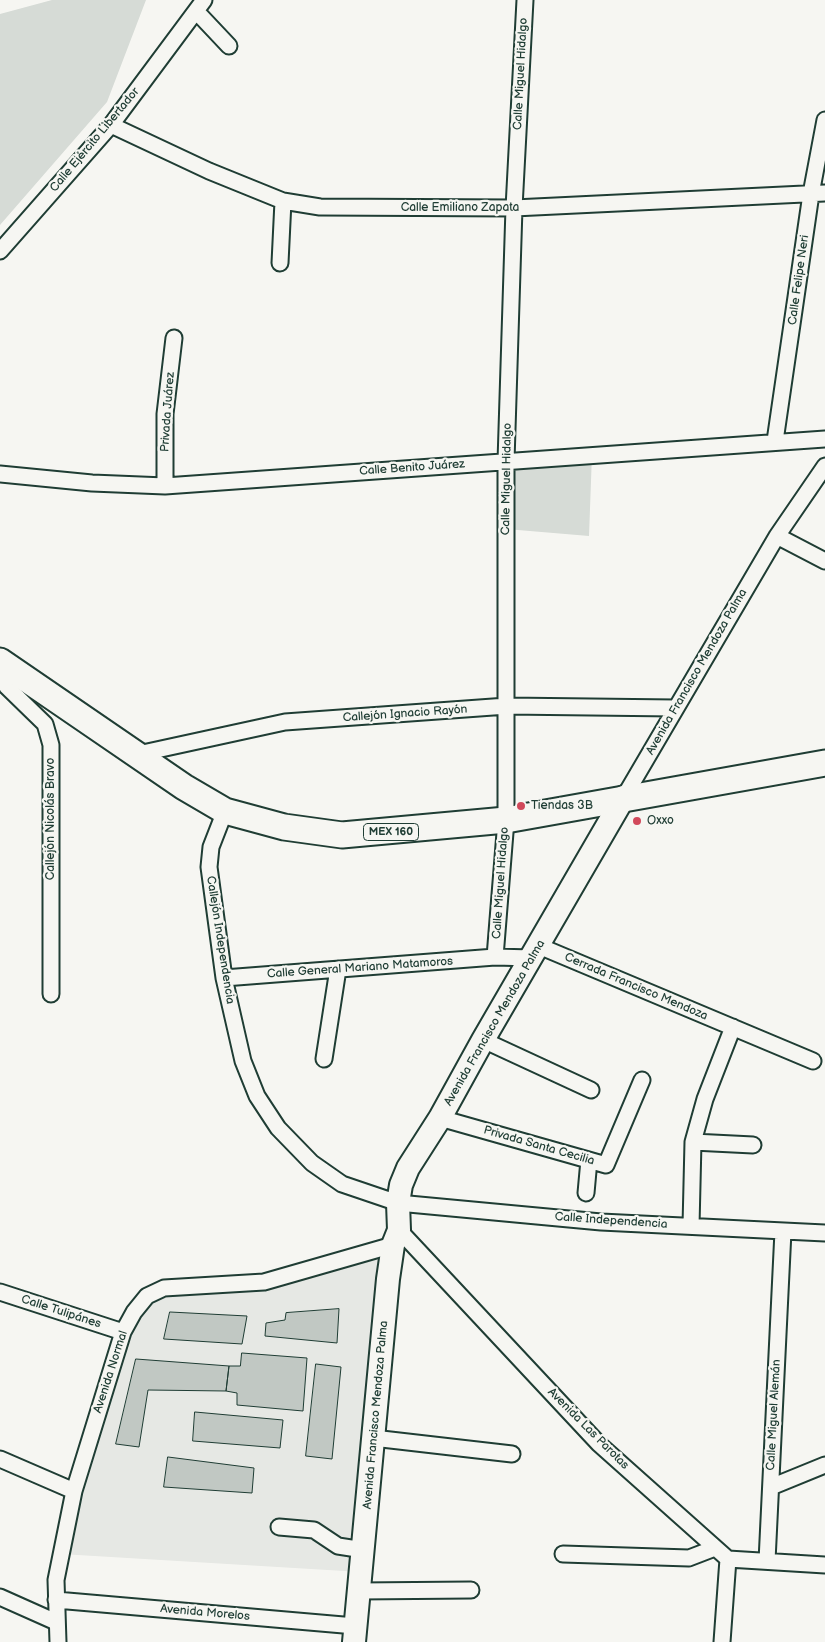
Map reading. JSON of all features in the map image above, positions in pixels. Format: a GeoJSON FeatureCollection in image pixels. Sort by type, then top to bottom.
{"type":"FeatureCollection","features":[{"type":"Feature","properties":{"kind":"main road","name":"MEX 160"},"geometry":{"type":"LineString","coordinates":[[0,661],[184,787],[225,811],[284,827],[342,835],[506,820],[624,797],[823,765]]}},
{"type":"Feature","properties":{"kind":"street","name":"Calle Miguel Hidalgo"},"geometry":{"type":"LineString","coordinates":[[495,957],[506,820],[506,461],[514,208],[525,0]]}},
{"type":"Feature","properties":{"kind":"street"},"geometry":{"type":"LineString","coordinates":[[200,6],[229,46]]}},
{"type":"Feature","properties":{"kind":"street","name":"Calle Ejército Libertador"},"geometry":{"type":"LineString","coordinates":[[0,252],[110,125],[200,6]]}},
{"type":"Feature","properties":{"kind":"street","name":"Calle Felipe Neri"},"geometry":{"type":"LineString","coordinates":[[775,441],[818,194],[825,120]]}},
{"type":"Feature","properties":{"kind":"street","name":"Calle Emiliano Zapata"},"geometry":{"type":"LineString","coordinates":[[110,125],[208,171],[283,201],[320,207],[514,208],[818,194]]}},
{"type":"Feature","properties":{"kind":"street"},"geometry":{"type":"LineString","coordinates":[[280,264],[283,201]]}},
{"type":"Feature","properties":{"kind":"street","name":"Privada Juárez"},"geometry":{"type":"LineString","coordinates":[[166,486],[165,414],[174,338]]}},
{"type":"Feature","properties":{"kind":"street","name":"Calle Benito Juárez"},"geometry":{"type":"LineString","coordinates":[[0,474],[92,483],[166,486],[775,441],[825,439]]}},
{"type":"Feature","properties":{"kind":"street","name":"Avenida Francisco Mendoza Palma"},"geometry":{"type":"LineString","coordinates":[[354,1634],[364,1550],[373,1438],[401,1185],[408,1168],[440,1118],[482,1040],[535,952],[675,708],[778,536],[825,466]]}},
{"type":"Feature","properties":{"kind":"street"},"geometry":{"type":"LineString","coordinates":[[778,536],[825,561]]}},
{"type":"Feature","properties":{"kind":"street","name":"Callejón Nicolás Bravo"},"geometry":{"type":"LineString","coordinates":[[0,661],[7,687],[45,724],[51,745],[51,994]]}},
{"type":"Feature","properties":{"kind":"street","name":"Callejón Ignacio Rayón"},"geometry":{"type":"LineString","coordinates":[[138,754],[285,722],[507,706],[675,708]]}},
{"type":"Feature","properties":{"kind":"street","name":"Callejón Independencia"},"geometry":{"type":"LineString","coordinates":[[225,811],[211,847],[209,867],[224,978],[243,1061],[257,1096],[278,1128],[312,1163],[342,1184],[398,1203]]}},
{"type":"Feature","properties":{"kind":"street","name":"Calle General Mariano Matamoros"},"geometry":{"type":"LineString","coordinates":[[224,978],[495,957],[535,952]]}},
{"type":"Feature","properties":{"kind":"street","name":"Cerrada Francisco Mendoza"},"geometry":{"type":"LineString","coordinates":[[535,952],[813,1060]]}},
{"type":"Feature","properties":{"kind":"street"},"geometry":{"type":"LineString","coordinates":[[324,1059],[338,969]]}},
{"type":"Feature","properties":{"kind":"street"},"geometry":{"type":"LineString","coordinates":[[691,1226],[692,1142],[705,1099],[733,1028]]}},
{"type":"Feature","properties":{"kind":"street"},"geometry":{"type":"LineString","coordinates":[[482,1040],[591,1090]]}},
{"type":"Feature","properties":{"kind":"street","name":"Privada Santa Cecilia"},"geometry":{"type":"LineString","coordinates":[[440,1118],[606,1165],[642,1080]]}},
{"type":"Feature","properties":{"kind":"street"},"geometry":{"type":"LineString","coordinates":[[692,1142],[753,1145]]}},
{"type":"Feature","properties":{"kind":"street"},"geometry":{"type":"LineString","coordinates":[[586,1193],[589,1160]]}},
{"type":"Feature","properties":{"kind":"street","name":"Calle Independencia"},"geometry":{"type":"LineString","coordinates":[[398,1203],[601,1222],[825,1233]]}},
{"type":"Feature","properties":{"kind":"street","name":"Calle Miguel Alemán"},"geometry":{"type":"LineString","coordinates":[[767,1561],[783,1231]]}},
{"type":"Feature","properties":{"kind":"street","name":"Avenida Normal"},"geometry":{"type":"LineString","coordinates":[[58,1642],[56,1580],[74,1491],[123,1332],[134,1312],[148,1296],[164,1288],[264,1282],[396,1238]]}},
{"type":"Feature","properties":{"kind":"street","name":"Avenida Las Parotas"},"geometry":{"type":"LineString","coordinates":[[396,1238],[600,1444],[728,1559]]}},
{"type":"Feature","properties":{"kind":"street","name":"Calle Tulipánes"},"geometry":{"type":"LineString","coordinates":[[0,1292],[123,1332]]}},
{"type":"Feature","properties":{"kind":"street"},"geometry":{"type":"LineString","coordinates":[[373,1438],[512,1454]]}},
{"type":"Feature","properties":{"kind":"street"},"geometry":{"type":"LineString","coordinates":[[0,1459],[74,1491]]}},
{"type":"Feature","properties":{"kind":"street"},"geometry":{"type":"LineString","coordinates":[[770,1487],[825,1465]]}},
{"type":"Feature","properties":{"kind":"street"},"geometry":{"type":"LineString","coordinates":[[279,1527],[314,1530],[338,1546],[364,1550]]}},
{"type":"Feature","properties":{"kind":"street"},"geometry":{"type":"LineString","coordinates":[[563,1554],[688,1558],[715,1548]]}},
{"type":"Feature","properties":{"kind":"street"},"geometry":{"type":"LineString","coordinates":[[722,1642],[728,1559],[825,1565]]}},
{"type":"Feature","properties":{"kind":"street"},"geometry":{"type":"LineString","coordinates":[[359,1591],[471,1590]]}},
{"type":"Feature","properties":{"kind":"street"},"geometry":{"type":"LineString","coordinates":[[0,1597],[56,1622]]}},
{"type":"Feature","properties":{"kind":"street","name":"Avenida Morelos"},"geometry":{"type":"LineString","coordinates":[[56,1600],[354,1634]]}},
{"type":"Feature","properties":{"kind":"shaded area"},"geometry":{"type":"Polygon","coordinates":[[[52,0],[146,0],[107,102],[0,225],[0,14],[52,0]]]}},
{"type":"Feature","properties":{"kind":"shaded area"},"geometry":{"type":"Polygon","coordinates":[[[592,454],[589,536],[506,529],[506,461],[592,454]]]}},
{"type":"Feature","properties":{"kind":"shaded area"},"geometry":{"type":"Polygon","coordinates":[[[393,1245],[361,1572],[61,1554],[123,1332],[147,1296],[264,1282],[393,1245]]]}},
{"type":"Feature","properties":{"kind":"building"},"geometry":{"type":"Polygon","coordinates":[[[339,1309],[337,1343],[265,1336],[266,1323],[285,1320],[286,1313],[339,1309]]]}},
{"type":"Feature","properties":{"kind":"building"},"geometry":{"type":"Polygon","coordinates":[[[170,1312],[247,1316],[242,1344],[164,1339],[170,1312]]]}},
{"type":"Feature","properties":{"kind":"building"},"geometry":{"type":"Polygon","coordinates":[[[242,1353],[307,1358],[303,1411],[237,1405],[237,1393],[226,1391],[229,1366],[240,1366],[242,1353]]]}},
{"type":"Feature","properties":{"kind":"building"},"geometry":{"type":"Polygon","coordinates":[[[136,1359],[229,1366],[226,1391],[148,1390],[139,1447],[116,1444],[136,1359]]]}},
{"type":"Feature","properties":{"kind":"building"},"geometry":{"type":"Polygon","coordinates":[[[316,1364],[341,1367],[332,1459],[306,1456],[316,1364]]]}},
{"type":"Feature","properties":{"kind":"building"},"geometry":{"type":"Polygon","coordinates":[[[195,1412],[283,1420],[280,1448],[193,1441],[195,1412]]]}},
{"type":"Feature","properties":{"kind":"building"},"geometry":{"type":"Polygon","coordinates":[[[168,1457],[254,1468],[252,1493],[164,1487],[168,1457]]]}},
{"type":"Feature","properties":{"kind":"place","name":"Tiendas 3B"},"geometry":{"type":"Point","coordinates":[521,806]}},
{"type":"Feature","properties":{"kind":"place","name":"Oxxo"},"geometry":{"type":"Point","coordinates":[637,821]}}]}
